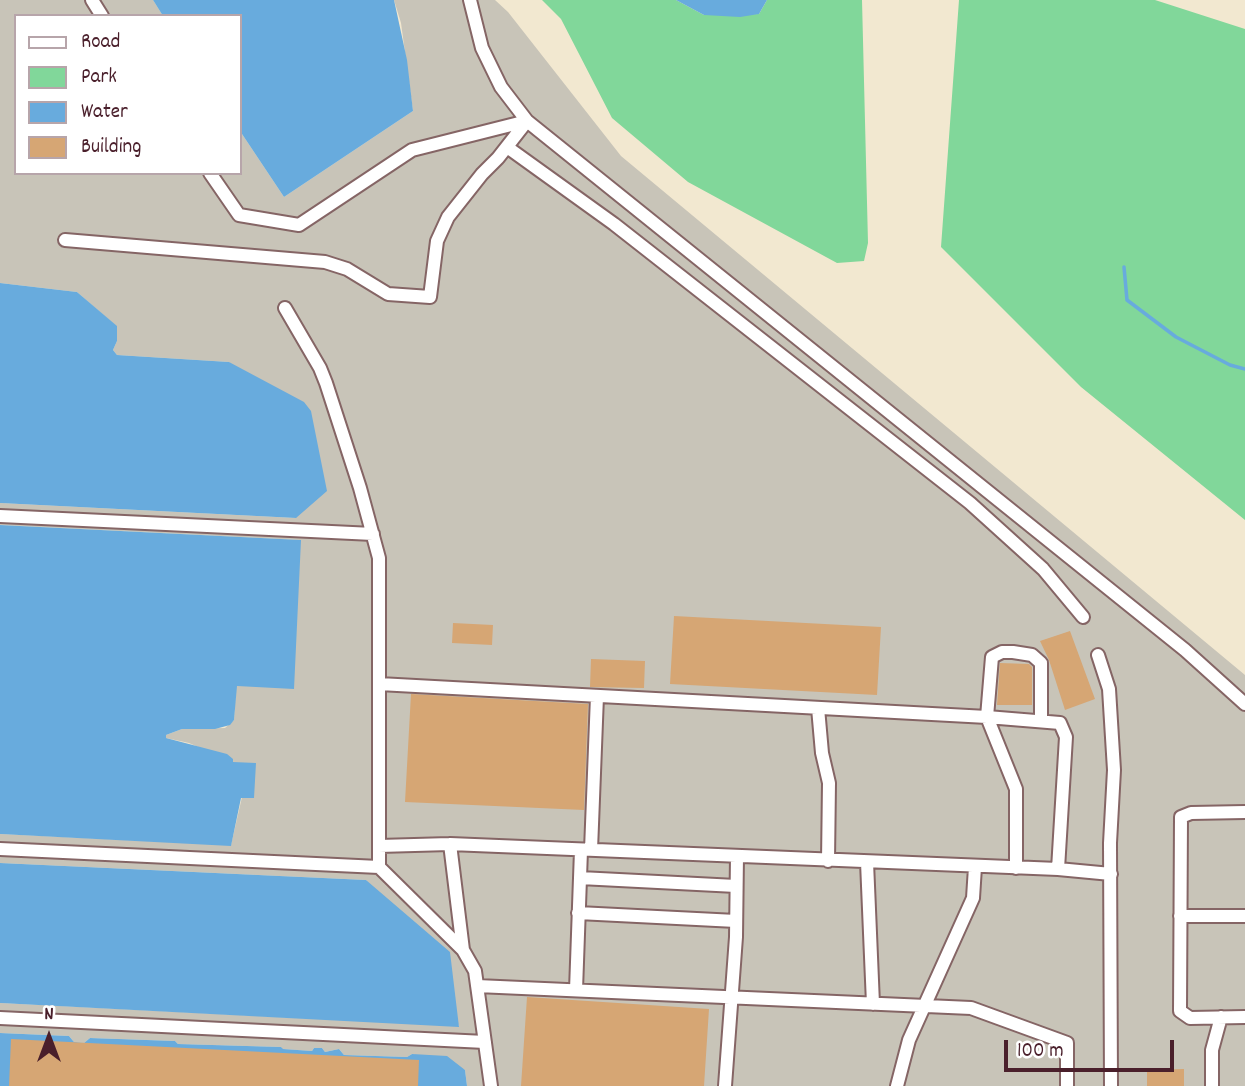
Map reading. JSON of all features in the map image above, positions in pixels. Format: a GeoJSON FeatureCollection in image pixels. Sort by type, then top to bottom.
{"type":"FeatureCollection","features":[{"type":"Feature","properties":{"kind":"street"},"geometry":{"type":"LineString","coordinates":[[470,0],[482,48],[501,87],[527,121],[1185,650],[1245,704]]}},
{"type":"Feature","properties":{"kind":"street"},"geometry":{"type":"LineString","coordinates":[[65,240],[325,262],[347,269],[388,294],[430,297],[437,241],[448,217],[527,121]]}},
{"type":"Feature","properties":{"kind":"street"},"geometry":{"type":"LineString","coordinates":[[211,175],[239,215],[299,225],[412,150],[527,121]]}},
{"type":"Feature","properties":{"kind":"street"},"geometry":{"type":"LineString","coordinates":[[507,147],[614,224],[970,503],[1043,569],[1083,617]]}},
{"type":"Feature","properties":{"kind":"street"},"geometry":{"type":"LineString","coordinates":[[285,308],[320,368],[379,558],[379,867]]}},
{"type":"Feature","properties":{"kind":"street"},"geometry":{"type":"LineString","coordinates":[[0,516],[373,534]]}},
{"type":"Feature","properties":{"kind":"street"},"geometry":{"type":"LineString","coordinates":[[1016,868],[1016,789],[987,716],[992,657],[1002,652],[1013,652],[1032,655],[1041,663],[1041,720]]}},
{"type":"Feature","properties":{"kind":"street"},"geometry":{"type":"LineString","coordinates":[[1098,655],[1109,689],[1114,769],[1111,1086]]}},
{"type":"Feature","properties":{"kind":"street"},"geometry":{"type":"LineString","coordinates":[[379,684],[987,716],[1060,723],[1066,737],[1058,869]]}},
{"type":"Feature","properties":{"kind":"street"},"geometry":{"type":"LineString","coordinates":[[576,990],[580,878],[586,850],[597,696]]}},
{"type":"Feature","properties":{"kind":"street"},"geometry":{"type":"LineString","coordinates":[[818,708],[822,753],[830,783],[828,860]]}},
{"type":"Feature","properties":{"kind":"street"},"geometry":{"type":"LineString","coordinates":[[1245,812],[1191,813],[1181,817],[1180,916],[1180,1011],[1190,1018],[1245,1017]]}},
{"type":"Feature","properties":{"kind":"street"},"geometry":{"type":"LineString","coordinates":[[379,846],[450,844],[1058,869],[1111,874]]}},
{"type":"Feature","properties":{"kind":"street"},"geometry":{"type":"LineString","coordinates":[[450,844],[463,950]]}},
{"type":"Feature","properties":{"kind":"street"},"geometry":{"type":"LineString","coordinates":[[0,849],[379,867],[463,950],[475,971],[491,1086]]}},
{"type":"Feature","properties":{"kind":"street"},"geometry":{"type":"LineString","coordinates":[[724,1086],[732,997],[737,856]]}},
{"type":"Feature","properties":{"kind":"street"},"geometry":{"type":"LineString","coordinates":[[867,862],[873,1004]]}},
{"type":"Feature","properties":{"kind":"street"},"geometry":{"type":"LineString","coordinates":[[897,1086],[909,1041],[973,898],[975,867]]}},
{"type":"Feature","properties":{"kind":"street"},"geometry":{"type":"LineString","coordinates":[[580,878],[736,887]]}},
{"type":"Feature","properties":{"kind":"street"},"geometry":{"type":"LineString","coordinates":[[578,913],[736,921]]}},
{"type":"Feature","properties":{"kind":"street"},"geometry":{"type":"LineString","coordinates":[[1180,916],[1245,916]]}},
{"type":"Feature","properties":{"kind":"street"},"geometry":{"type":"LineString","coordinates":[[477,986],[971,1008],[1067,1042],[1068,1086]]}},
{"type":"Feature","properties":{"kind":"street"},"geometry":{"type":"LineString","coordinates":[[1212,1086],[1212,1050],[1221,1017]]}},
{"type":"Feature","properties":{"kind":"street"},"geometry":{"type":"LineString","coordinates":[[0,1018],[485,1042]]}},
{"type":"Feature","properties":{"kind":"shaded area"},"geometry":{"type":"Polygon","coordinates":[[[0,0],[153,0],[162,14],[14,14],[14,175],[242,175],[242,134],[284,197],[413,111],[401,23],[394,0],[495,0],[508,12],[621,156],[1245,675],[1245,1086],[467,1086],[465,1070],[412,1054],[407,1057],[344,1055],[339,1049],[325,1052],[322,1048],[314,1048],[312,1051],[281,1047],[90,1038],[84,1043],[74,1042],[69,1036],[0,1033],[0,1003],[459,1026],[366,880],[0,863],[0,834],[231,845],[242,797],[254,798],[233,762],[189,743],[166,738],[166,735],[182,729],[225,728],[234,720],[236,686],[300,540],[0,525],[0,503],[296,518],[229,362],[117,355],[113,350],[117,341],[116,326],[77,292],[0,283],[0,0]]]}},
{"type":"Feature","properties":{"kind":"green space"},"geometry":{"type":"Polygon","coordinates":[[[542,0],[676,0],[704,15],[759,14],[767,0],[862,0],[868,243],[864,261],[837,263],[688,182],[612,118],[561,19],[542,0]]]}},
{"type":"Feature","properties":{"kind":"green space"},"geometry":{"type":"Polygon","coordinates":[[[959,0],[1155,0],[1245,29],[1245,520],[1081,387],[941,247],[959,0]]]}},
{"type":"Feature","properties":{"kind":"water"},"geometry":{"type":"Polygon","coordinates":[[[153,0],[394,0],[407,60],[413,111],[284,197],[242,134],[242,14],[162,14],[153,0]]]}},
{"type":"Feature","properties":{"kind":"water"},"geometry":{"type":"Polygon","coordinates":[[[676,0],[767,0],[759,14],[740,17],[704,15],[676,0]]]}},
{"type":"Feature","properties":{"kind":"water"},"geometry":{"type":"Polygon","coordinates":[[[0,283],[77,292],[117,326],[117,341],[113,350],[117,355],[229,362],[304,402],[311,411],[327,491],[296,518],[0,503],[0,283]]]}},
{"type":"Feature","properties":{"kind":"water"},"geometry":{"type":"Polygon","coordinates":[[[0,525],[301,540],[294,689],[237,686],[234,720],[230,725],[215,729],[182,729],[166,735],[166,738],[227,754],[233,762],[256,763],[254,798],[241,798],[231,846],[0,834],[0,525]]]}},
{"type":"Feature","properties":{"kind":"water"},"geometry":{"type":"Polygon","coordinates":[[[0,863],[366,880],[450,952],[459,1027],[0,1003],[0,863]]]}},
{"type":"Feature","properties":{"kind":"water"},"geometry":{"type":"Polygon","coordinates":[[[0,1033],[69,1036],[74,1042],[84,1043],[90,1038],[175,1041],[178,1044],[281,1047],[312,1051],[314,1048],[322,1048],[325,1052],[339,1049],[344,1055],[447,1056],[465,1070],[467,1086],[0,1086],[0,1033]]]}},
{"type":"Feature","properties":{"kind":"building"},"geometry":{"type":"Polygon","coordinates":[[[674,616],[881,627],[877,695],[670,684],[674,616]]]}},
{"type":"Feature","properties":{"kind":"building"},"geometry":{"type":"Polygon","coordinates":[[[453,623],[493,625],[492,645],[452,643],[453,623]]]}},
{"type":"Feature","properties":{"kind":"building"},"geometry":{"type":"Polygon","coordinates":[[[1070,631],[1095,699],[1065,710],[1040,641],[1070,631]]]}},
{"type":"Feature","properties":{"kind":"building"},"geometry":{"type":"Polygon","coordinates":[[[591,659],[645,661],[644,688],[590,687],[591,659]]]}},
{"type":"Feature","properties":{"kind":"building"},"geometry":{"type":"Polygon","coordinates":[[[1000,663],[1029,664],[1032,667],[1032,705],[997,705],[1000,663]]]}},
{"type":"Feature","properties":{"kind":"building"},"geometry":{"type":"Polygon","coordinates":[[[411,694],[588,704],[584,810],[405,802],[411,694]]]}},
{"type":"Feature","properties":{"kind":"building"},"geometry":{"type":"Polygon","coordinates":[[[527,997],[709,1009],[704,1086],[521,1086],[527,997]]]}},
{"type":"Feature","properties":{"kind":"building"},"geometry":{"type":"Polygon","coordinates":[[[11,1039],[419,1060],[418,1086],[9,1086],[11,1039]]]}},
{"type":"Feature","properties":{"kind":"building"},"geometry":{"type":"Polygon","coordinates":[[[1184,1069],[1184,1086],[1147,1086],[1147,1070],[1184,1069]]]}},
{"type":"Feature","properties":{"kind":"waterway"},"geometry":{"type":"LineString","coordinates":[[1124,267],[1127,300],[1176,337],[1230,365],[1245,369]]}}]}
